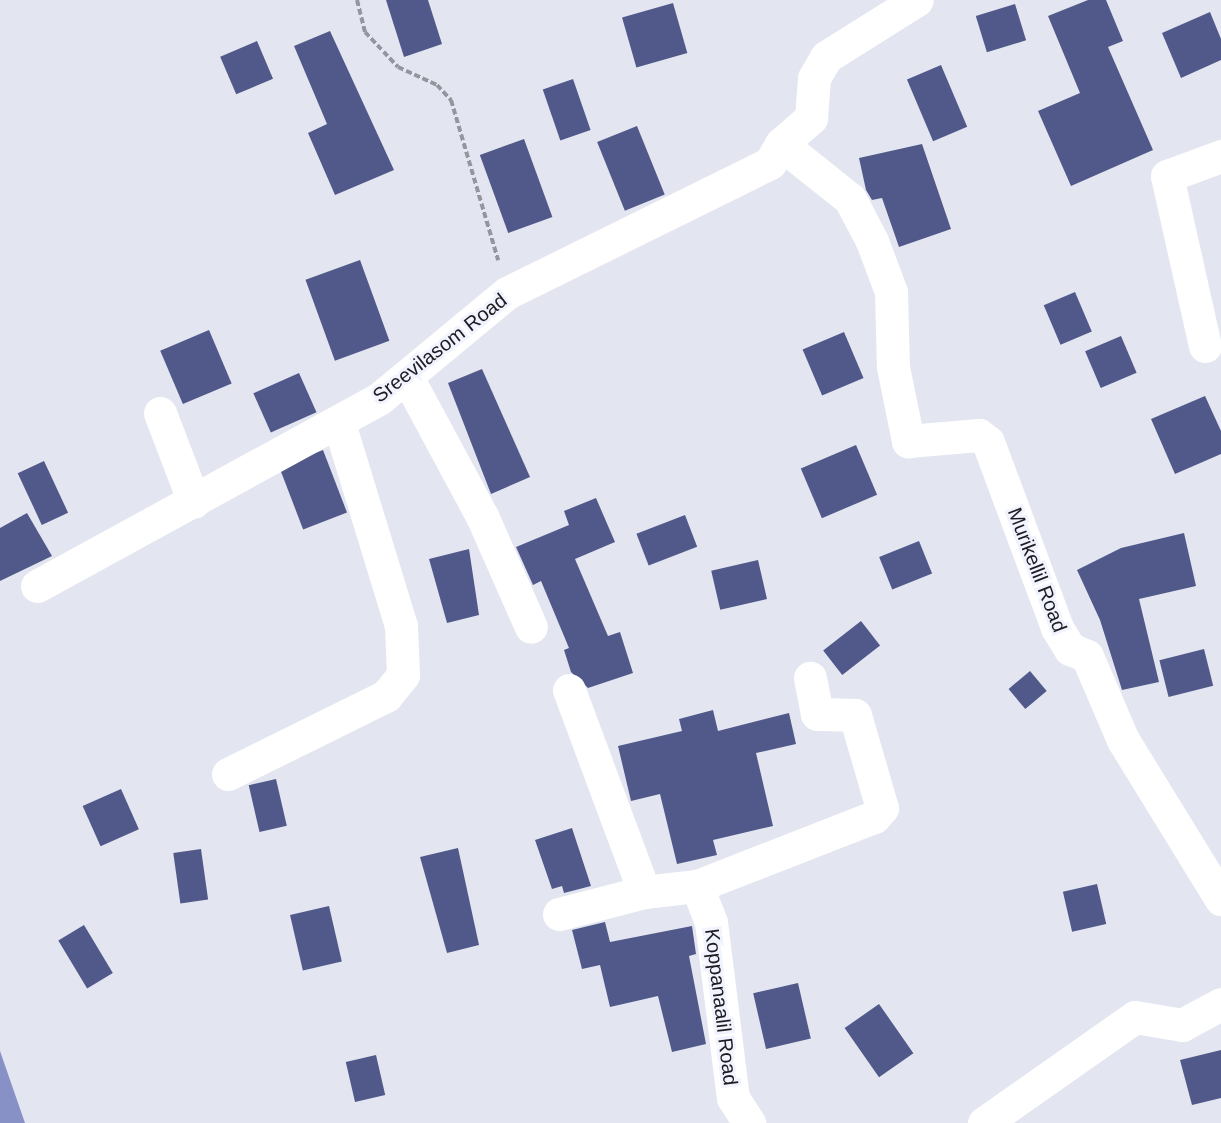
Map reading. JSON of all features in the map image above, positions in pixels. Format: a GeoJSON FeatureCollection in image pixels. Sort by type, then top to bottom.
{"type":"FeatureCollection","features":[{"type":"Feature","properties":{"kind":"street","name":"Sreevilasom Road"},"geometry":{"type":"LineString","coordinates":[[37,586],[339,423],[407,377],[507,293],[770,163],[781,144],[811,118],[814,78],[826,57],[918,0]]}},
{"type":"Feature","properties":{"kind":"street","name":"Murikellil Road"},"geometry":{"type":"LineString","coordinates":[[781,144],[850,199],[873,241],[891,292],[901,424],[908,441],[979,435],[988,442],[1057,628],[1070,649],[1087,656],[1123,740],[1221,899]]}},
{"type":"Feature","properties":{"kind":"street"},"geometry":{"type":"LineString","coordinates":[[1205,346],[1167,176],[1221,156]]}},
{"type":"Feature","properties":{"kind":"street"},"geometry":{"type":"LineString","coordinates":[[407,377],[482,516],[531,627]]}},
{"type":"Feature","properties":{"kind":"street"},"geometry":{"type":"LineString","coordinates":[[160,413],[194,502]]}},
{"type":"Feature","properties":{"kind":"street"},"geometry":{"type":"LineString","coordinates":[[228,774],[386,696],[403,675],[401,626],[339,423]]}},
{"type":"Feature","properties":{"kind":"street"},"geometry":{"type":"LineString","coordinates":[[559,914],[644,892],[697,886],[874,817],[882,808],[855,715],[817,714],[810,678]]}},
{"type":"Feature","properties":{"kind":"street"},"geometry":{"type":"LineString","coordinates":[[569,690],[644,892]]}},
{"type":"Feature","properties":{"kind":"street","name":"Koppanaalil Road"},"geometry":{"type":"LineString","coordinates":[[697,886],[711,922],[733,1098],[749,1123]]}},
{"type":"Feature","properties":{"kind":"street"},"geometry":{"type":"LineString","coordinates":[[984,1123],[1135,1017],[1182,1025],[1221,1004]]}},
{"type":"Feature","properties":{"kind":"path"},"geometry":{"type":"LineString","coordinates":[[357,0],[365,32],[398,67],[437,85],[451,100],[507,293]]}},
{"type":"Feature","properties":{"kind":"water"},"geometry":{"type":"Polygon","coordinates":[[[0,1051],[25,1123],[0,1123],[0,1051]]]}},
{"type":"Feature","properties":{"kind":"building"},"geometry":{"type":"Polygon","coordinates":[[[386,0],[428,0],[442,44],[404,57],[386,0]]]}},
{"type":"Feature","properties":{"kind":"building"},"geometry":{"type":"Polygon","coordinates":[[[1088,0],[1106,0],[1123,41],[1108,47],[1153,150],[1071,186],[1038,111],[1080,93],[1048,16],[1088,0]]]}},
{"type":"Feature","properties":{"kind":"building"},"geometry":{"type":"Polygon","coordinates":[[[673,3],[687,53],[636,68],[622,18],[673,3]]]}},
{"type":"Feature","properties":{"kind":"building"},"geometry":{"type":"Polygon","coordinates":[[[1015,4],[1026,40],[987,52],[976,16],[1015,4]]]}},
{"type":"Feature","properties":{"kind":"building"},"geometry":{"type":"Polygon","coordinates":[[[1210,12],[1221,39],[1221,60],[1181,78],[1162,33],[1210,12]]]}},
{"type":"Feature","properties":{"kind":"building"},"geometry":{"type":"Polygon","coordinates":[[[330,31],[394,170],[335,195],[308,133],[327,124],[294,46],[330,31]]]}},
{"type":"Feature","properties":{"kind":"building"},"geometry":{"type":"Polygon","coordinates":[[[257,41],[273,79],[236,94],[220,57],[257,41]]]}},
{"type":"Feature","properties":{"kind":"building"},"geometry":{"type":"Polygon","coordinates":[[[941,65],[967,127],[933,141],[907,79],[941,65]]]}},
{"type":"Feature","properties":{"kind":"building"},"geometry":{"type":"Polygon","coordinates":[[[573,79],[591,130],[560,140],[543,89],[573,79]]]}},
{"type":"Feature","properties":{"kind":"building"},"geometry":{"type":"Polygon","coordinates":[[[637,126],[665,195],[625,211],[597,142],[637,126]]]}},
{"type":"Feature","properties":{"kind":"building"},"geometry":{"type":"Polygon","coordinates":[[[524,139],[552,217],[508,233],[480,155],[524,139]]]}},
{"type":"Feature","properties":{"kind":"building"},"geometry":{"type":"Polygon","coordinates":[[[922,144],[951,229],[899,247],[882,198],[872,200],[866,190],[859,158],[922,144]]]}},
{"type":"Feature","properties":{"kind":"building"},"geometry":{"type":"Polygon","coordinates":[[[360,260],[389,341],[335,361],[305,280],[360,260]]]}},
{"type":"Feature","properties":{"kind":"building"},"geometry":{"type":"Polygon","coordinates":[[[1075,292],[1092,332],[1061,345],[1044,305],[1075,292]]]}},
{"type":"Feature","properties":{"kind":"building"},"geometry":{"type":"Polygon","coordinates":[[[209,330],[232,383],[183,404],[160,351],[209,330]]]}},
{"type":"Feature","properties":{"kind":"building"},"geometry":{"type":"Polygon","coordinates":[[[844,332],[864,378],[822,396],[803,350],[844,332]]]}},
{"type":"Feature","properties":{"kind":"building"},"geometry":{"type":"Polygon","coordinates":[[[1121,336],[1137,373],[1101,388],[1085,351],[1121,336]]]}},
{"type":"Feature","properties":{"kind":"building"},"geometry":{"type":"Polygon","coordinates":[[[482,369],[530,477],[491,494],[448,383],[482,369]]]}},
{"type":"Feature","properties":{"kind":"building"},"geometry":{"type":"Polygon","coordinates":[[[299,373],[316,412],[271,433],[253,393],[299,373]]]}},
{"type":"Feature","properties":{"kind":"building"},"geometry":{"type":"Polygon","coordinates":[[[1205,396],[1221,431],[1221,454],[1175,474],[1151,419],[1205,396]]]}},
{"type":"Feature","properties":{"kind":"building"},"geometry":{"type":"Polygon","coordinates":[[[856,445],[877,495],[822,518],[801,468],[856,445]]]}},
{"type":"Feature","properties":{"kind":"building"},"geometry":{"type":"Polygon","coordinates":[[[323,450],[347,513],[303,529],[279,467],[323,450]]]}},
{"type":"Feature","properties":{"kind":"building"},"geometry":{"type":"Polygon","coordinates":[[[44,461],[68,513],[42,525],[18,473],[44,461]]]}},
{"type":"Feature","properties":{"kind":"building"},"geometry":{"type":"Polygon","coordinates":[[[596,498],[615,542],[575,559],[608,636],[620,632],[633,673],[588,688],[571,672],[564,650],[569,648],[541,581],[533,585],[516,547],[569,525],[564,511],[596,498]]]}},
{"type":"Feature","properties":{"kind":"building"},"geometry":{"type":"Polygon","coordinates":[[[27,513],[52,556],[0,581],[0,528],[27,513]]]}},
{"type":"Feature","properties":{"kind":"building"},"geometry":{"type":"Polygon","coordinates":[[[685,515],[697,547],[649,565],[636,534],[685,515]]]}},
{"type":"Feature","properties":{"kind":"building"},"geometry":{"type":"Polygon","coordinates":[[[1184,533],[1196,586],[1139,599],[1159,682],[1122,690],[1100,620],[1077,570],[1121,548],[1184,533]]]}},
{"type":"Feature","properties":{"kind":"building"},"geometry":{"type":"Polygon","coordinates":[[[919,541],[932,573],[892,590],[879,557],[919,541]]]}},
{"type":"Feature","properties":{"kind":"building"},"geometry":{"type":"Polygon","coordinates":[[[469,549],[479,615],[447,623],[429,559],[469,549]]]}},
{"type":"Feature","properties":{"kind":"building"},"geometry":{"type":"Polygon","coordinates":[[[758,560],[767,599],[720,610],[711,571],[758,560]]]}},
{"type":"Feature","properties":{"kind":"building"},"geometry":{"type":"Polygon","coordinates":[[[861,621],[880,645],[842,675],[823,651],[861,621]]]}},
{"type":"Feature","properties":{"kind":"building"},"geometry":{"type":"Polygon","coordinates":[[[1204,649],[1213,686],[1169,697],[1159,660],[1204,649]]]}},
{"type":"Feature","properties":{"kind":"building"},"geometry":{"type":"Polygon","coordinates":[[[1030,671],[1047,691],[1025,709],[1009,689],[1030,671]]]}},
{"type":"Feature","properties":{"kind":"building"},"geometry":{"type":"Polygon","coordinates":[[[713,710],[718,731],[789,713],[796,744],[756,753],[773,826],[713,840],[717,855],[677,864],[660,794],[631,801],[618,746],[682,731],[679,719],[713,710]]]}},
{"type":"Feature","properties":{"kind":"building"},"geometry":{"type":"Polygon","coordinates":[[[276,779],[287,826],[260,832],[249,785],[276,779]]]}},
{"type":"Feature","properties":{"kind":"building"},"geometry":{"type":"Polygon","coordinates":[[[121,789],[139,829],[101,846],[83,806],[121,789]]]}},
{"type":"Feature","properties":{"kind":"building"},"geometry":{"type":"Polygon","coordinates":[[[572,828],[591,886],[564,893],[562,886],[552,889],[535,840],[572,828]]]}},
{"type":"Feature","properties":{"kind":"building"},"geometry":{"type":"Polygon","coordinates":[[[458,848],[479,945],[447,953],[420,857],[458,848]]]}},
{"type":"Feature","properties":{"kind":"building"},"geometry":{"type":"Polygon","coordinates":[[[201,849],[208,900],[180,903],[173,853],[201,849]]]}},
{"type":"Feature","properties":{"kind":"building"},"geometry":{"type":"Polygon","coordinates":[[[1097,884],[1106,924],[1072,932],[1063,892],[1097,884]]]}},
{"type":"Feature","properties":{"kind":"building"},"geometry":{"type":"Polygon","coordinates":[[[329,906],[342,962],[303,971],[290,915],[329,906]]]}},
{"type":"Feature","properties":{"kind":"building"},"geometry":{"type":"Polygon","coordinates":[[[605,922],[610,942],[692,926],[696,954],[689,956],[706,1044],[672,1052],[658,996],[610,1007],[600,965],[582,969],[572,930],[605,922]]]}},
{"type":"Feature","properties":{"kind":"building"},"geometry":{"type":"Polygon","coordinates":[[[84,925],[113,973],[87,988],[58,940],[84,925]]]}},
{"type":"Feature","properties":{"kind":"building"},"geometry":{"type":"Polygon","coordinates":[[[798,983],[811,1039],[766,1049],[753,993],[798,983]]]}},
{"type":"Feature","properties":{"kind":"building"},"geometry":{"type":"Polygon","coordinates":[[[879,1004],[913,1053],[879,1077],[845,1028],[879,1004]]]}},
{"type":"Feature","properties":{"kind":"building"},"geometry":{"type":"Polygon","coordinates":[[[1221,1050],[1221,1098],[1192,1105],[1180,1060],[1221,1050]]]}},
{"type":"Feature","properties":{"kind":"building"},"geometry":{"type":"Polygon","coordinates":[[[376,1055],[385,1095],[355,1102],[346,1062],[376,1055]]]}}]}
